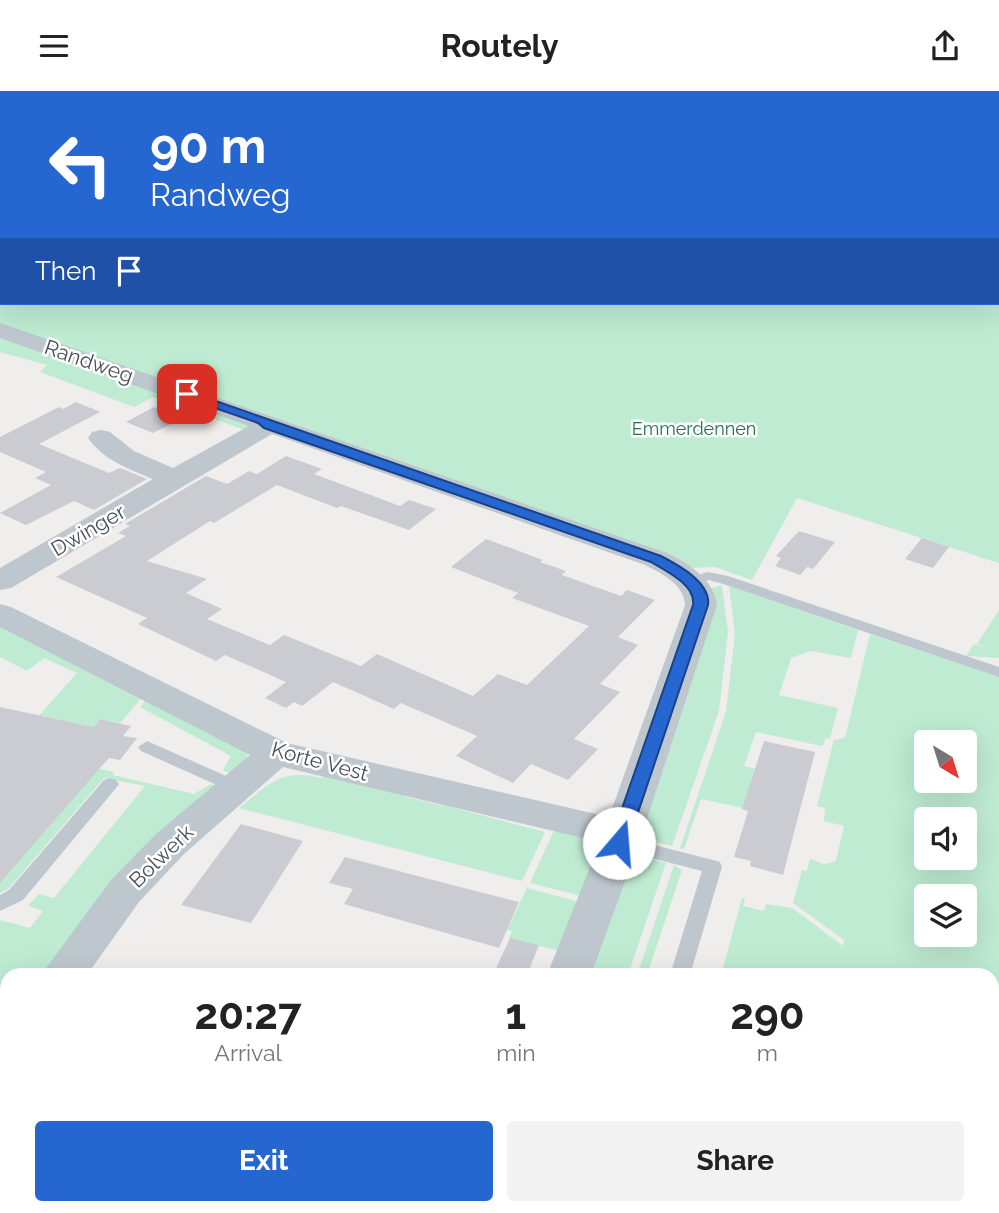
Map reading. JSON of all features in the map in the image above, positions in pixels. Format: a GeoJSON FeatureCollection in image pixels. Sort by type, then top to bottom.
{"type":"FeatureCollection","features":[{"type":"Feature","properties":{"kind":"street","name":"Randweg"},"geometry":{"type":"LineString","coordinates":[[0,330],[656,559],[679,572],[688,582]]}},
{"type":"Feature","properties":{"kind":"street","name":"Dwinger"},"geometry":{"type":"LineString","coordinates":[[0,581],[269,425]]}},
{"type":"Feature","properties":{"kind":"street"},"geometry":{"type":"LineString","coordinates":[[101,438],[124,457],[175,478]]}},
{"type":"Feature","properties":{"kind":"street"},"geometry":{"type":"LineString","coordinates":[[572,968],[621,839],[701,605],[702,598],[688,582]]}},
{"type":"Feature","properties":{"kind":"street","name":"Korte Vest"},"geometry":{"type":"LineString","coordinates":[[0,614],[276,753],[621,839]]}},
{"type":"Feature","properties":{"kind":"street","name":"Bolwerk"},"geometry":{"type":"LineString","coordinates":[[67,968],[125,891],[170,844],[276,753]]}},
{"type":"Feature","properties":{"kind":"lane"},"geometry":{"type":"LineString","coordinates":[[688,582],[708,576],[723,579],[999,672]]}},
{"type":"Feature","properties":{"kind":"lane"},"geometry":{"type":"LineString","coordinates":[[147,747],[236,787]]}},
{"type":"Feature","properties":{"kind":"lane"},"geometry":{"type":"LineString","coordinates":[[0,904],[16,895],[110,784]]}},
{"type":"Feature","properties":{"kind":"lane"},"geometry":{"type":"LineString","coordinates":[[621,839],[713,867],[682,968]]}},
{"type":"Feature","properties":{"kind":"green space","name":"Emmerdennen"},"geometry":{"type":"Polygon","coordinates":[[[0,305],[999,305],[999,563],[797,498],[752,580],[715,567],[688,568],[0,327],[0,305]]]}},
{"type":"Feature","properties":{"kind":"green space"},"geometry":{"type":"Polygon","coordinates":[[[0,332],[255,421],[245,430],[153,397],[134,407],[40,372],[47,365],[0,352],[0,332]]]}},
{"type":"Feature","properties":{"kind":"green space"},"geometry":{"type":"Polygon","coordinates":[[[722,585],[728,632],[719,711],[672,846],[644,839],[640,831],[709,589],[722,585]]]}},
{"type":"Feature","properties":{"kind":"green space"},"geometry":{"type":"Polygon","coordinates":[[[729,586],[858,630],[851,658],[810,651],[791,658],[779,695],[838,708],[830,739],[826,738],[822,746],[756,732],[744,766],[755,769],[743,808],[701,799],[684,849],[680,848],[726,712],[735,633],[729,586]]]}},
{"type":"Feature","properties":{"kind":"green space"},"geometry":{"type":"Polygon","coordinates":[[[999,610],[999,658],[966,656],[974,644],[986,648],[977,644],[999,610]]]}},
{"type":"Feature","properties":{"kind":"green space"},"geometry":{"type":"Polygon","coordinates":[[[0,622],[145,694],[120,723],[100,719],[94,727],[43,716],[14,750],[114,772],[113,775],[194,794],[211,784],[221,787],[54,968],[0,968],[0,920],[30,928],[43,911],[28,906],[39,894],[54,898],[145,786],[104,778],[9,888],[0,893],[0,759],[77,673],[44,658],[27,671],[0,657],[0,622]]]}},
{"type":"Feature","properties":{"kind":"green space"},"geometry":{"type":"Polygon","coordinates":[[[870,634],[999,677],[999,968],[723,968],[742,898],[745,899],[743,906],[764,911],[766,904],[792,908],[843,946],[844,940],[793,903],[802,870],[807,871],[810,859],[824,864],[836,861],[844,826],[824,821],[825,808],[817,806],[834,740],[845,738],[870,634]]]}},
{"type":"Feature","properties":{"kind":"green space"},"geometry":{"type":"Polygon","coordinates":[[[149,696],[246,750],[248,760],[236,777],[223,770],[231,756],[140,707],[149,696]]]}},
{"type":"Feature","properties":{"kind":"green space"},"geometry":{"type":"Polygon","coordinates":[[[326,772],[400,790],[406,797],[444,806],[447,802],[452,803],[450,807],[545,832],[522,881],[239,808],[276,780],[296,775],[322,778],[326,772]]]}},
{"type":"Feature","properties":{"kind":"green space"},"geometry":{"type":"Polygon","coordinates":[[[555,828],[585,839],[597,855],[586,897],[530,883],[555,828]]]}},
{"type":"Feature","properties":{"kind":"green space"},"geometry":{"type":"Polygon","coordinates":[[[639,856],[666,863],[630,968],[587,968],[626,863],[639,856]]]}},
{"type":"Feature","properties":{"kind":"green space"},"geometry":{"type":"Polygon","coordinates":[[[674,865],[682,870],[649,968],[639,968],[674,865]]]}},
{"type":"Feature","properties":{"kind":"green space"},"geometry":{"type":"Polygon","coordinates":[[[527,888],[583,903],[563,952],[509,938],[512,931],[507,930],[527,888]]]}},
{"type":"Feature","properties":{"kind":"building"},"geometry":{"type":"Polygon","coordinates":[[[76,402],[100,412],[39,444],[109,473],[120,468],[147,479],[94,510],[74,501],[26,525],[0,513],[51,485],[35,478],[46,472],[0,452],[0,437],[59,407],[63,409],[76,402]]]}},
{"type":"Feature","properties":{"kind":"building"},"geometry":{"type":"Polygon","coordinates":[[[154,407],[183,418],[153,433],[126,422],[154,407]]]}},
{"type":"Feature","properties":{"kind":"building"},"geometry":{"type":"Polygon","coordinates":[[[286,456],[322,469],[314,474],[400,506],[409,500],[436,509],[409,530],[341,506],[337,508],[277,485],[214,523],[210,521],[147,561],[207,579],[186,593],[222,609],[207,619],[270,645],[284,635],[361,666],[377,654],[473,696],[498,674],[527,685],[589,626],[512,598],[518,593],[451,567],[486,539],[566,571],[562,575],[621,596],[627,590],[655,600],[618,637],[638,645],[600,684],[620,692],[574,739],[598,749],[568,780],[531,764],[513,783],[456,756],[477,736],[401,703],[394,709],[333,682],[302,706],[294,702],[286,708],[265,698],[286,682],[225,655],[216,661],[138,624],[147,618],[56,577],[126,536],[118,533],[130,526],[125,524],[206,476],[227,484],[249,471],[257,474],[286,456]]]}},
{"type":"Feature","properties":{"kind":"building"},"geometry":{"type":"Polygon","coordinates":[[[799,531],[835,542],[813,569],[807,567],[800,575],[775,566],[781,558],[776,556],[799,531]]]}},
{"type":"Feature","properties":{"kind":"building"},"geometry":{"type":"Polygon","coordinates":[[[922,538],[949,547],[933,568],[905,559],[922,538]]]}},
{"type":"Feature","properties":{"kind":"building"},"geometry":{"type":"Polygon","coordinates":[[[0,707],[94,727],[100,719],[131,726],[123,736],[137,738],[120,760],[109,758],[0,883],[0,707]]]}},
{"type":"Feature","properties":{"kind":"building"},"geometry":{"type":"Polygon","coordinates":[[[764,741],[815,752],[783,875],[750,866],[751,861],[734,857],[748,811],[742,809],[764,741]]]}},
{"type":"Feature","properties":{"kind":"building"},"geometry":{"type":"Polygon","coordinates":[[[241,824],[303,841],[251,923],[181,905],[241,824]]]}},
{"type":"Feature","properties":{"kind":"building"},"geometry":{"type":"Polygon","coordinates":[[[345,857],[519,902],[499,948],[344,904],[353,889],[329,883],[345,857]]]}},
{"type":"Feature","properties":{"kind":"building"},"geometry":{"type":"Polygon","coordinates":[[[510,938],[539,945],[530,968],[496,968],[510,938]]]}},
{"type":"Feature","properties":{"kind":"route"},"geometry":{"type":"LineString","coordinates":[[187,394],[656,559],[679,572],[702,598],[701,605],[619,843]]}}]}
